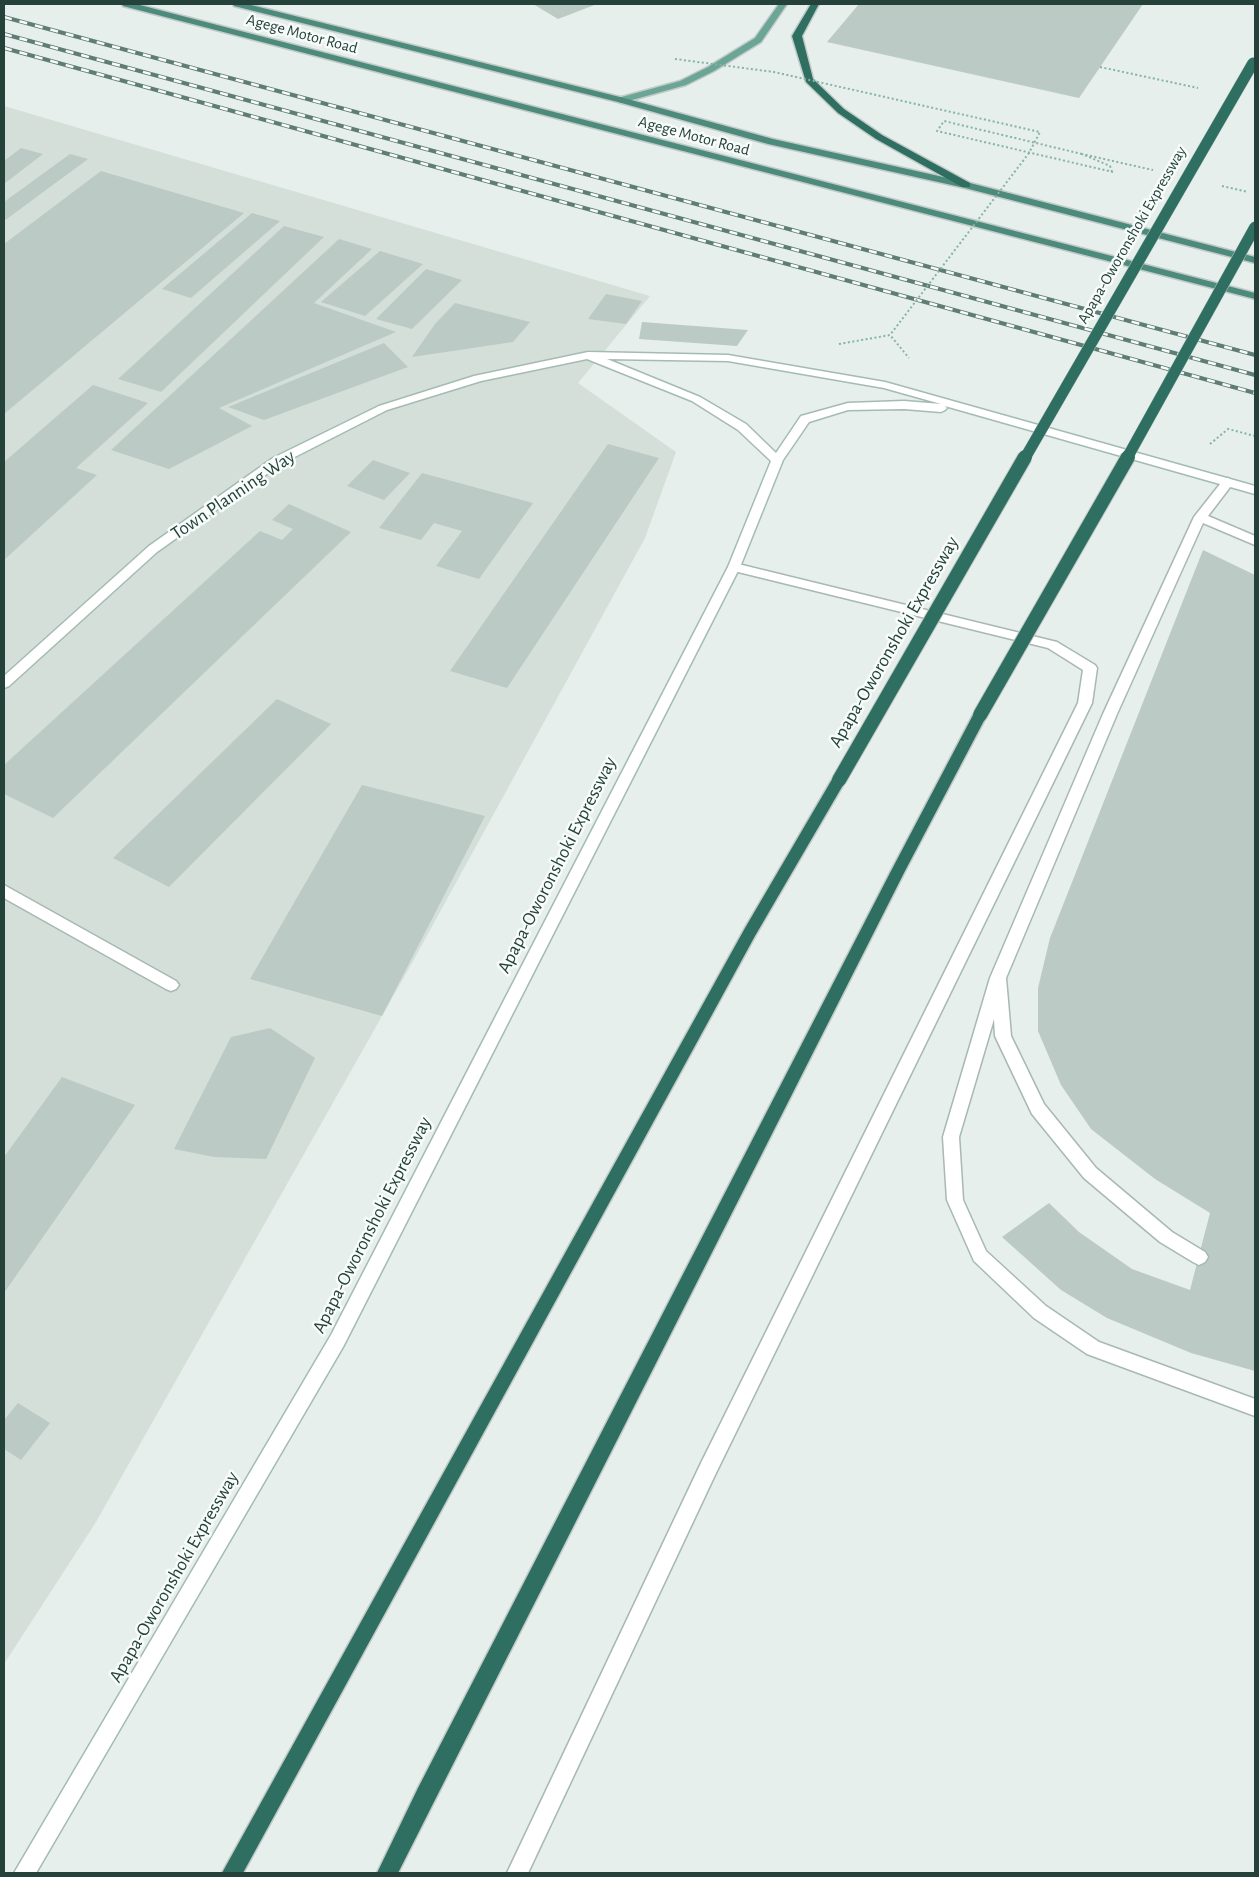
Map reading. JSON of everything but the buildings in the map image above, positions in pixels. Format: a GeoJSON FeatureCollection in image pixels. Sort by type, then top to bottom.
{"type":"FeatureCollection","features":[{"type":"Feature","properties":{"kind":"highway","name":"Agege Motor Road"},"geometry":{"type":"LineString","coordinates":[[126,4],[1255,296]]}},
{"type":"Feature","properties":{"kind":"highway","name":"Agege Motor Road"},"geometry":{"type":"LineString","coordinates":[[237,4],[621,100],[771,142],[966,185],[1255,260]]}},
{"type":"Feature","properties":{"kind":"highway"},"geometry":{"type":"LineString","coordinates":[[815,4],[797,36],[809,80],[841,111],[879,137],[966,185]]}},
{"type":"Feature","properties":{"kind":"highway","name":"Apapa-Oworonshoki Expressway"},"geometry":{"type":"LineString","coordinates":[[232,1873],[745,940],[1255,59]]}},
{"type":"Feature","properties":{"kind":"highway"},"geometry":{"type":"LineString","coordinates":[[387,1873],[425,1795],[889,888],[980,715],[1147,424],[1255,227]]}},
{"type":"Feature","properties":{"kind":"main road"},"geometry":{"type":"LineString","coordinates":[[621,100],[683,82],[711,69],[758,40],[783,4]]}},
{"type":"Feature","properties":{"kind":"main road"},"geometry":{"type":"LineString","coordinates":[[588,355],[728,358],[885,385],[1255,490]]}},
{"type":"Feature","properties":{"kind":"main road"},"geometry":{"type":"LineString","coordinates":[[588,355],[696,399],[742,427],[777,460]]}},
{"type":"Feature","properties":{"kind":"main road","name":"Town Planning Way"},"geometry":{"type":"LineString","coordinates":[[4,683],[153,549],[277,461],[383,408],[478,378],[588,355]]}},
{"type":"Feature","properties":{"kind":"main road","name":"Apapa-Oworonshoki Expressway"},"geometry":{"type":"LineString","coordinates":[[24,1873],[337,1341],[734,567],[777,460],[805,419],[848,407],[904,405],[973,410]]}},
{"type":"Feature","properties":{"kind":"main road"},"geometry":{"type":"LineString","coordinates":[[1228,482],[1200,518],[1110,714],[998,978],[951,1137],[954,1200],[980,1256],[1040,1312],[1093,1348],[1255,1407]]}},
{"type":"Feature","properties":{"kind":"main road"},"geometry":{"type":"LineString","coordinates":[[1200,518],[1255,541]]}},
{"type":"Feature","properties":{"kind":"main road"},"geometry":{"type":"LineString","coordinates":[[517,1873],[708,1469],[1085,703],[1090,668],[1052,645],[734,567]]}},
{"type":"Feature","properties":{"kind":"main road"},"geometry":{"type":"LineString","coordinates":[[4,891],[171,985]]}},
{"type":"Feature","properties":{"kind":"main road"},"geometry":{"type":"LineString","coordinates":[[998,978],[1003,1036],[1038,1109],[1090,1173],[1166,1237],[1199,1257]]}},
{"type":"Feature","properties":{"kind":"path"},"geometry":{"type":"LineString","coordinates":[[675,59],[774,72],[1040,132],[1029,153],[890,335]]}},
{"type":"Feature","properties":{"kind":"path"},"geometry":{"type":"LineString","coordinates":[[1100,67],[1207,90]]}},
{"type":"Feature","properties":{"kind":"path"},"geometry":{"type":"LineString","coordinates":[[1082,154],[944,121],[937,131],[1113,172]]}},
{"type":"Feature","properties":{"kind":"path"},"geometry":{"type":"LineString","coordinates":[[1228,429],[1255,436]]}},
{"type":"Feature","properties":{"kind":"shaded area"},"geometry":{"type":"Polygon","coordinates":[[[4,106],[650,296],[578,383],[676,452],[645,538],[412,963],[96,1522],[4,1664],[4,106]]]}},
{"type":"Feature","properties":{"kind":"railway"},"geometry":{"type":"LineString","coordinates":[[4,17],[1255,355]]}},
{"type":"Feature","properties":{"kind":"railway"},"geometry":{"type":"LineString","coordinates":[[4,34],[1255,375]]}},
{"type":"Feature","properties":{"kind":"railway"},"geometry":{"type":"LineString","coordinates":[[4,48],[1255,393]]}}]}
